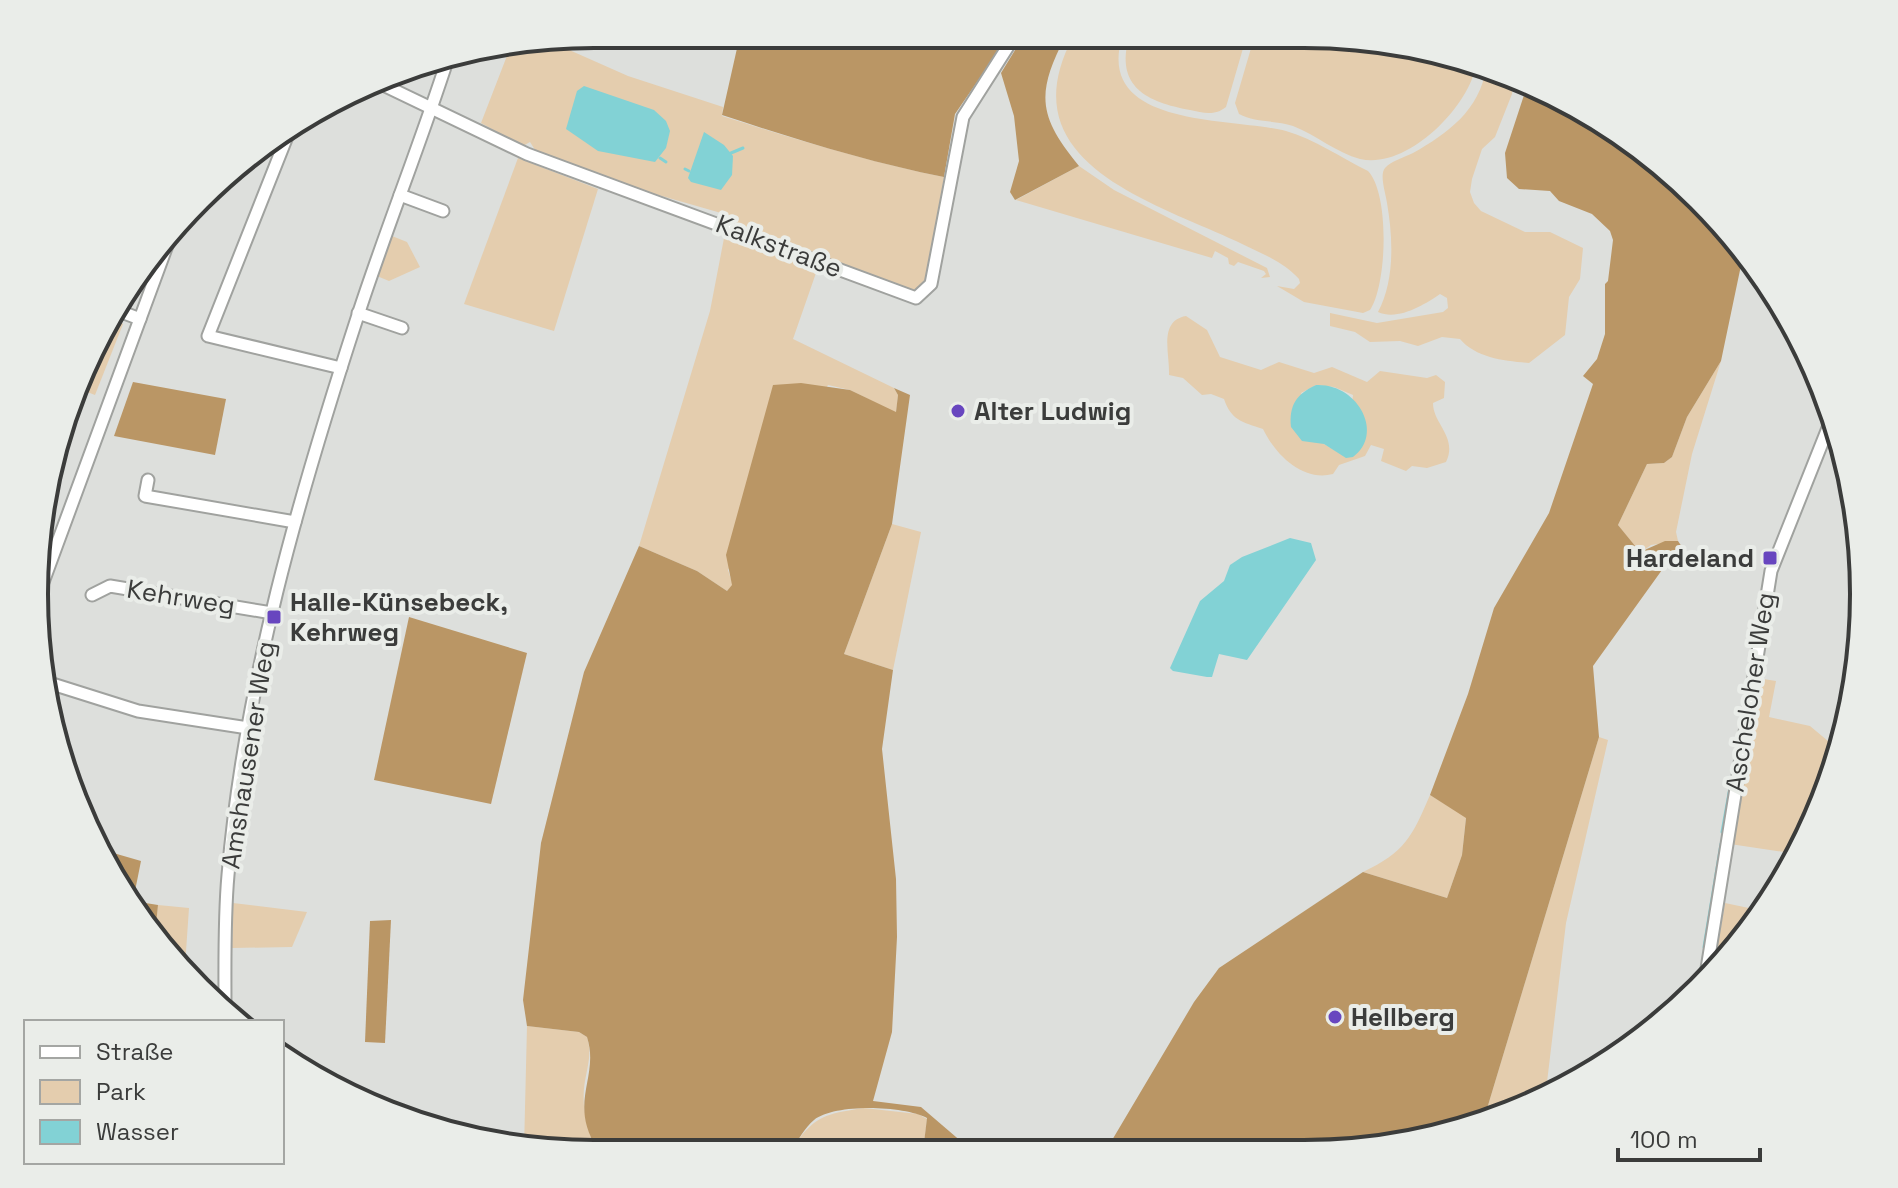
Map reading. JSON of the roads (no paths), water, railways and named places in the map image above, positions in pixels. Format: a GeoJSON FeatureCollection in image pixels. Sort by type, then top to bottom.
{"type":"FeatureCollection","features":[{"type":"Feature","properties":{"kind":"street","name":"Kalkstraße"},"geometry":{"type":"LineString","coordinates":[[390,88],[527,154],[731,227],[908,298],[916,298],[931,284],[963,117],[1007,48]]}},
{"type":"Feature","properties":{"kind":"street","name":"Amshausener Weg"},"geometry":{"type":"LineString","coordinates":[[225,997],[228,872],[248,728],[272,613],[295,522],[358,313],[444,69]]}},
{"type":"Feature","properties":{"kind":"street"},"geometry":{"type":"LineString","coordinates":[[284,145],[275,167],[270,171],[208,336],[341,368]]}},
{"type":"Feature","properties":{"kind":"street"},"geometry":{"type":"LineString","coordinates":[[400,195],[443,211]]}},
{"type":"Feature","properties":{"kind":"street"},"geometry":{"type":"LineString","coordinates":[[49,567],[161,262]]}},
{"type":"Feature","properties":{"kind":"street"},"geometry":{"type":"LineString","coordinates":[[358,313],[402,328]]}},
{"type":"Feature","properties":{"kind":"street"},"geometry":{"type":"LineString","coordinates":[[126,314],[140,319]]}},
{"type":"Feature","properties":{"kind":"street","name":"Ascheloher Weg"},"geometry":{"type":"LineString","coordinates":[[1708,961],[1771,571],[1826,434]]}},
{"type":"Feature","properties":{"kind":"street"},"geometry":{"type":"LineString","coordinates":[[148,480],[145,496],[295,522]]}},
{"type":"Feature","properties":{"kind":"street","name":"Kehrweg"},"geometry":{"type":"LineString","coordinates":[[92,595],[110,586],[272,613]]}},
{"type":"Feature","properties":{"kind":"street"},"geometry":{"type":"LineString","coordinates":[[56,685],[138,711],[248,728]]}},
{"type":"Feature","properties":{"kind":"water"},"geometry":{"type":"Polygon","coordinates":[[[584,86],[654,110],[666,121],[670,131],[666,148],[655,162],[598,151],[566,129],[577,91],[584,86]]]}},
{"type":"Feature","properties":{"kind":"water"},"geometry":{"type":"Polygon","coordinates":[[[704,132],[724,145],[733,156],[732,175],[721,190],[691,182],[688,178],[704,132]]]}},
{"type":"Feature","properties":{"kind":"water"},"geometry":{"type":"Polygon","coordinates":[[[1316,385],[1344,392],[1362,412],[1367,436],[1353,457],[1346,458],[1324,444],[1302,441],[1291,427],[1295,402],[1303,392],[1316,385]]]}},
{"type":"Feature","properties":{"kind":"water"},"geometry":{"type":"Polygon","coordinates":[[[1290,538],[1311,543],[1316,560],[1247,660],[1219,654],[1212,677],[1173,671],[1170,668],[1200,601],[1224,581],[1230,565],[1290,538]]]}},
{"type":"Feature","properties":{"kind":"waterway"},"geometry":{"type":"LineString","coordinates":[[731,153],[743,148]]}},
{"type":"Feature","properties":{"kind":"waterway"},"geometry":{"type":"LineString","coordinates":[[660,158],[666,162]]}},
{"type":"Feature","properties":{"kind":"waterway"},"geometry":{"type":"LineString","coordinates":[[685,169],[689,171]]}},
{"type":"Feature","properties":{"kind":"waterway"},"geometry":{"type":"LineString","coordinates":[[1722,832],[1731,782]]}},
{"type":"Feature","properties":{"kind":"waterway"},"geometry":{"type":"LineString","coordinates":[[1704,947],[1721,844]]}},
{"type":"Feature","properties":{"kind":"place","name":"Alter Ludwig"},"geometry":{"type":"Point","coordinates":[958,411]}},
{"type":"Feature","properties":{"kind":"place","name":"Hardeland"},"geometry":{"type":"Point","coordinates":[1770,558]}},
{"type":"Feature","properties":{"kind":"place","name":"Halle-Künsebeck, Kehrweg"},"geometry":{"type":"Point","coordinates":[274,617]}},
{"type":"Feature","properties":{"kind":"place","name":"Hellberg"},"geometry":{"type":"Point","coordinates":[1335,1017]}}]}
